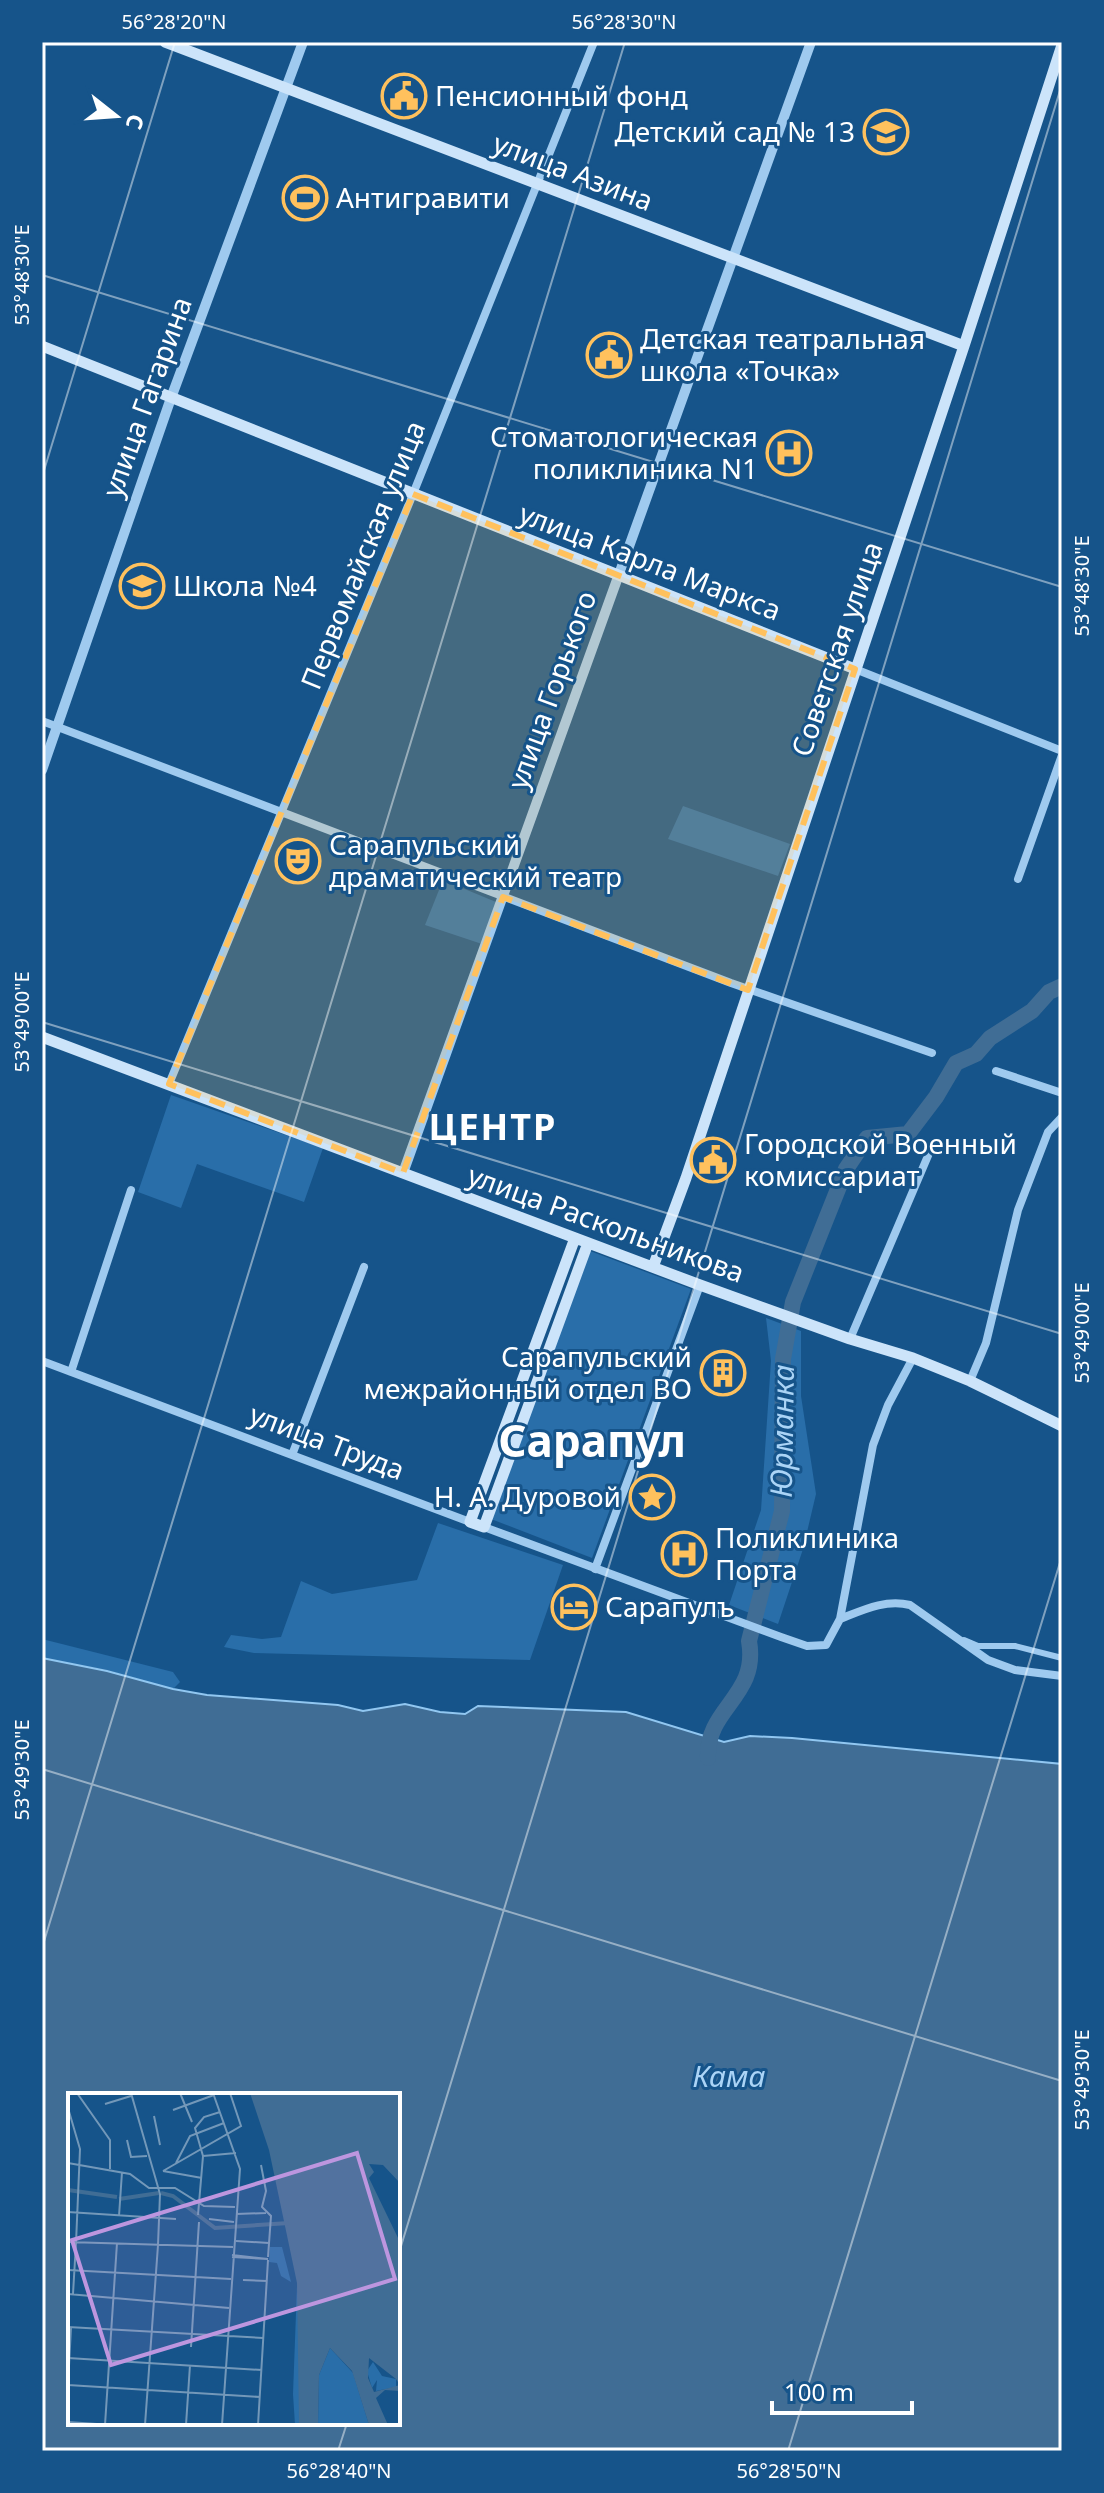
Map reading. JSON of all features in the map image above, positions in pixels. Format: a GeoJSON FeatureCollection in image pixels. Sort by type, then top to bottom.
{"type":"FeatureCollection","features":[{"type":"Feature","properties":{"kind":"main road","name":"улица Азина"},"geometry":{"type":"LineString","coordinates":[[165,42],[964,346]]}},
{"type":"Feature","properties":{"kind":"main road","name":"Советская улица"},"geometry":{"type":"LineString","coordinates":[[653,1267],[686,1178],[1062,45]]}},
{"type":"Feature","properties":{"kind":"main road","name":"улица Карла Маркса"},"geometry":{"type":"LineString","coordinates":[[42,346],[855,669]]}},
{"type":"Feature","properties":{"kind":"main road","name":"улица Раскольникова"},"geometry":{"type":"LineString","coordinates":[[42,1037],[700,1285],[913,1358],[970,1381],[1062,1426]]}},
{"type":"Feature","properties":{"kind":"main road"},"geometry":{"type":"LineString","coordinates":[[470,1522],[575,1238]]}},
{"type":"Feature","properties":{"kind":"main road"},"geometry":{"type":"LineString","coordinates":[[484,1527],[588,1243]]}},
{"type":"Feature","properties":{"kind":"main road","name":"улица Труда"},"geometry":{"type":"LineString","coordinates":[[470,1522],[484,1527]]}},
{"type":"Feature","properties":{"kind":"street","name":"улица Гагарина"},"geometry":{"type":"LineString","coordinates":[[42,770],[171,398],[303,42]]}},
{"type":"Feature","properties":{"kind":"street","name":"Первомайская улица"},"geometry":{"type":"LineString","coordinates":[[169,1084],[413,494],[594,42]]}},
{"type":"Feature","properties":{"kind":"street","name":"улица Горького"},"geometry":{"type":"LineString","coordinates":[[403,1173],[811,42]]}},
{"type":"Feature","properties":{"kind":"street","name":"улица Карла Маркса"},"geometry":{"type":"LineString","coordinates":[[855,669],[1062,753]]}},
{"type":"Feature","properties":{"kind":"street"},"geometry":{"type":"LineString","coordinates":[[42,721],[748,990],[932,1053]]}},
{"type":"Feature","properties":{"kind":"street"},"geometry":{"type":"LineString","coordinates":[[1018,879],[1062,753]]}},
{"type":"Feature","properties":{"kind":"street"},"geometry":{"type":"LineString","coordinates":[[996,1071],[1062,1093]]}},
{"type":"Feature","properties":{"kind":"street"},"geometry":{"type":"LineString","coordinates":[[970,1381],[986,1343],[1018,1210],[1048,1132],[1062,1117]]}},
{"type":"Feature","properties":{"kind":"street"},"geometry":{"type":"LineString","coordinates":[[845,1337],[933,1144]]}},
{"type":"Feature","properties":{"kind":"street"},"geometry":{"type":"LineString","coordinates":[[71,1372],[131,1190]]}},
{"type":"Feature","properties":{"kind":"street"},"geometry":{"type":"LineString","coordinates":[[292,1455],[364,1267]]}},
{"type":"Feature","properties":{"kind":"street"},"geometry":{"type":"LineString","coordinates":[[595,1569],[700,1285]]}},
{"type":"Feature","properties":{"kind":"street"},"geometry":{"type":"LineString","coordinates":[[840,1619],[873,1445],[888,1405],[913,1358]]}},
{"type":"Feature","properties":{"kind":"street","name":"улица Труда"},"geometry":{"type":"LineString","coordinates":[[42,1361],[470,1522]]}},
{"type":"Feature","properties":{"kind":"street","name":"улица Труда"},"geometry":{"type":"LineString","coordinates":[[484,1527],[807,1646],[826,1645],[840,1619]]}},
{"type":"Feature","properties":{"kind":"street"},"geometry":{"type":"LineString","coordinates":[[840,1619],[874,1605],[898,1602],[922,1611],[988,1660],[1015,1670],[1062,1676]]}},
{"type":"Feature","properties":{"kind":"street"},"geometry":{"type":"LineString","coordinates":[[953,1636],[978,1646],[1015,1646],[1062,1658]]}},
{"type":"Feature","properties":{"kind":"highlighted area"},"geometry":{"type":"Polygon","coordinates":[[[413,494],[855,669],[748,990],[503,897],[403,1173],[169,1084],[413,494]]]}},
{"type":"Feature","properties":{"kind":"shaded area"},"geometry":{"type":"Polygon","coordinates":[[[683,806],[790,844],[778,876],[668,839],[683,806]]]}},
{"type":"Feature","properties":{"kind":"shaded area"},"geometry":{"type":"Polygon","coordinates":[[[443,880],[496,902],[482,944],[425,925],[443,880]]]}},
{"type":"Feature","properties":{"kind":"shaded area"},"geometry":{"type":"Polygon","coordinates":[[[171,1095],[323,1148],[304,1202],[197,1164],[181,1208],[138,1192],[171,1095]]]}},
{"type":"Feature","properties":{"kind":"shaded area"},"geometry":{"type":"Polygon","coordinates":[[[590,1251],[691,1289],[592,1558],[491,1519],[590,1251]]]}},
{"type":"Feature","properties":{"kind":"shaded area"},"geometry":{"type":"Polygon","coordinates":[[[766,1318],[801,1331],[801,1396],[816,1494],[803,1549],[778,1624],[729,1605],[761,1510],[771,1361],[766,1318]]]}},
{"type":"Feature","properties":{"kind":"shaded area"},"geometry":{"type":"Polygon","coordinates":[[[438,1523],[563,1565],[530,1660],[254,1653],[224,1647],[231,1635],[262,1639],[281,1637],[301,1581],[332,1594],[417,1580],[438,1523]]]}},
{"type":"Feature","properties":{"kind":"shaded area"},"geometry":{"type":"Polygon","coordinates":[[[42,1639],[173,1672],[180,1682],[173,1689],[107,1670],[42,1658],[42,1639]]]}},
{"type":"Feature","properties":{"kind":"water","name":"Кама"},"geometry":{"type":"Polygon","coordinates":[[[42,1658],[207,1695],[338,1705],[363,1711],[405,1704],[465,1714],[478,1706],[626,1712],[724,1742],[750,1736],[792,1738],[1062,1764],[1062,2451],[42,2451],[42,1658]]]}},
{"type":"Feature","properties":{"kind":"waterway","name":"Юрманка"},"geometry":{"type":"LineString","coordinates":[[708,1758],[715,1726],[747,1676],[749,1641],[782,1511],[783,1359],[793,1302],[846,1169],[867,1138],[908,1134],[936,1097],[956,1063],[976,1054],[990,1038],[1032,1011],[1049,992],[1062,986]]}},
{"type":"Feature","properties":{"kind":"place","name":"Пенсионный фонд"},"geometry":{"type":"Point","coordinates":[404,96]}},
{"type":"Feature","properties":{"kind":"place","name":"Детский сад № 13"},"geometry":{"type":"Point","coordinates":[886,132]}},
{"type":"Feature","properties":{"kind":"place","name":"Антигравити"},"geometry":{"type":"Point","coordinates":[305,198]}},
{"type":"Feature","properties":{"kind":"place","name":"Детская театральная школа «Точка»"},"geometry":{"type":"Point","coordinates":[609,355]}},
{"type":"Feature","properties":{"kind":"place","name":"Стоматологическая поликлиника N1"},"geometry":{"type":"Point","coordinates":[789,453]}},
{"type":"Feature","properties":{"kind":"place","name":"Школа №4"},"geometry":{"type":"Point","coordinates":[142,586]}},
{"type":"Feature","properties":{"kind":"place","name":"Сарапульский драматический театр"},"geometry":{"type":"Point","coordinates":[298,861]}},
{"type":"Feature","properties":{"kind":"place","name":"Городской Военный комиссариат"},"geometry":{"type":"Point","coordinates":[713,1160]}},
{"type":"Feature","properties":{"kind":"place","name":"Сарапульский межрайонный отдел ВО"},"geometry":{"type":"Point","coordinates":[723,1373]}},
{"type":"Feature","properties":{"kind":"place","name":"Н. А. Дуровой"},"geometry":{"type":"Point","coordinates":[652,1497]}},
{"type":"Feature","properties":{"kind":"place","name":"Поликлиника Порта"},"geometry":{"type":"Point","coordinates":[684,1554]}},
{"type":"Feature","properties":{"kind":"place","name":"Сарапулъ"},"geometry":{"type":"Point","coordinates":[574,1607]}},
{"type":"Feature","properties":{"kind":"district","name":"ЦЕНТР"},"geometry":{"type":"Point","coordinates":[493,1127]}},
{"type":"Feature","properties":{"kind":"district","name":"Сарапул"},"geometry":{"type":"Point","coordinates":[592,1442]}}]}
